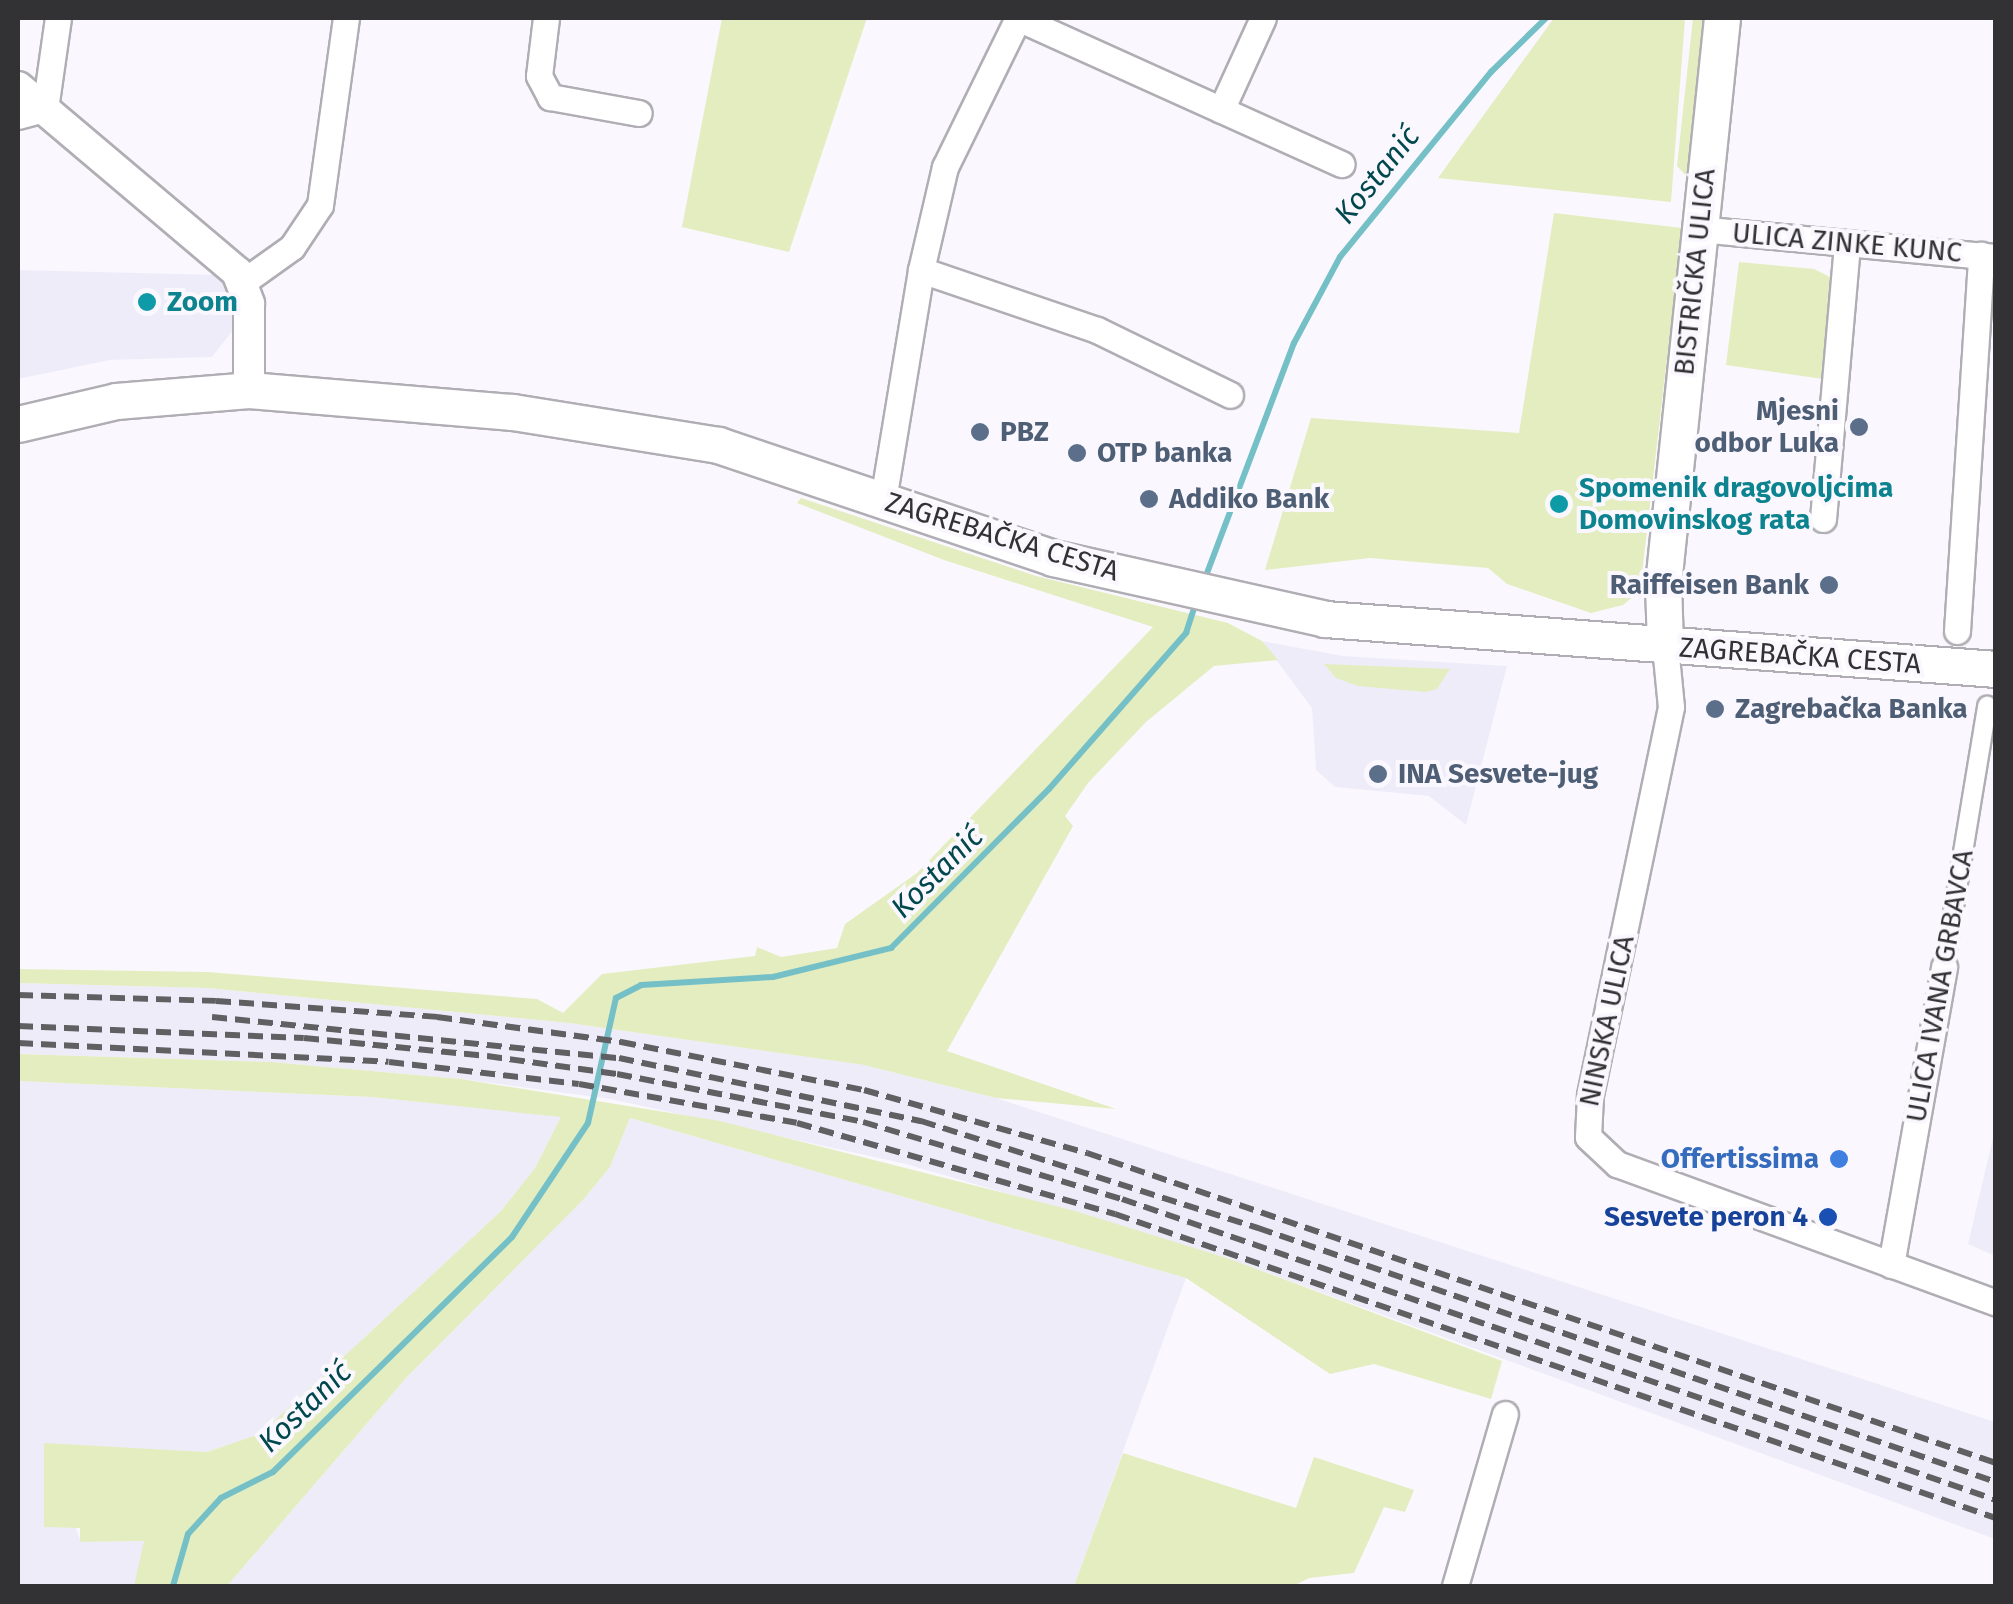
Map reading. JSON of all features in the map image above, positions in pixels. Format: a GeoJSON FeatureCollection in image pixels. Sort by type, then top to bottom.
{"type":"FeatureCollection","features":[{"type":"Feature","properties":{"kind":"main road","name":"BISTRIČKA ULICA"},"geometry":{"type":"LineString","coordinates":[[1665,646],[1663,584],[1722,18]]}},
{"type":"Feature","properties":{"kind":"main road","name":"ZAGREBAČKA CESTA"},"geometry":{"type":"LineString","coordinates":[[18,424],[116,401],[249,390],[357,394],[656,432],[759,456],[1052,558],[1229,600],[1382,626],[1996,669]]}},
{"type":"Feature","properties":{"kind":"street"},"geometry":{"type":"LineString","coordinates":[[32,112],[58,18]]}},
{"type":"Feature","properties":{"kind":"street"},"geometry":{"type":"LineString","coordinates":[[243,282],[292,247],[320,205],[346,18]]}},
{"type":"Feature","properties":{"kind":"street"},"geometry":{"type":"LineString","coordinates":[[546,18],[539,76],[550,97],[638,113]]}},
{"type":"Feature","properties":{"kind":"street"},"geometry":{"type":"LineString","coordinates":[[883,500],[920,270],[945,167],[1018,18],[1342,164]]}},
{"type":"Feature","properties":{"kind":"street"},"geometry":{"type":"LineString","coordinates":[[1221,110],[1263,18]]}},
{"type":"Feature","properties":{"kind":"street"},"geometry":{"type":"LineString","coordinates":[[18,87],[32,112],[213,248],[243,282],[249,390]]}},
{"type":"Feature","properties":{"kind":"street","name":"ULICA ZINKE KUNC"},"geometry":{"type":"LineString","coordinates":[[1700,229],[1988,256]]}},
{"type":"Feature","properties":{"kind":"street"},"geometry":{"type":"LineString","coordinates":[[1823,519],[1848,243]]}},
{"type":"Feature","properties":{"kind":"street"},"geometry":{"type":"LineString","coordinates":[[1956,631],[1988,256]]}},
{"type":"Feature","properties":{"kind":"street"},"geometry":{"type":"LineString","coordinates":[[920,270],[1098,330],[1230,395]]}},
{"type":"Feature","properties":{"kind":"street","name":"NINSKA ULICA"},"geometry":{"type":"LineString","coordinates":[[1665,646],[1671,708],[1590,1096],[1588,1137],[1617,1164],[1996,1303]]}},
{"type":"Feature","properties":{"kind":"street","name":"ULICA IVANA GRBAVCA"},"geometry":{"type":"LineString","coordinates":[[1891,1265],[1988,706]]}},
{"type":"Feature","properties":{"kind":"street"},"geometry":{"type":"LineString","coordinates":[[1455,1586],[1505,1414]]}},
{"type":"Feature","properties":{"kind":"shaded area"},"geometry":{"type":"Polygon","coordinates":[[[18,270],[221,275],[232,298],[234,329],[212,357],[110,360],[18,379],[18,270]]]}},
{"type":"Feature","properties":{"kind":"shaded area"},"geometry":{"type":"Polygon","coordinates":[[[1262,641],[1343,656],[1507,666],[1466,825],[1429,796],[1335,787],[1316,770],[1312,708],[1262,641]]]}},
{"type":"Feature","properties":{"kind":"shaded area"},"geometry":{"type":"Polygon","coordinates":[[[18,983],[208,988],[569,1023],[864,1065],[996,1098],[1995,1422],[1995,1539],[1230,1259],[906,1164],[610,1099],[461,1079],[271,1062],[18,1054],[18,983]]]}},
{"type":"Feature","properties":{"kind":"shaded area"},"geometry":{"type":"Polygon","coordinates":[[[18,1081],[372,1097],[562,1116],[535,1168],[500,1212],[260,1434],[207,1452],[45,1444],[81,1542],[144,1541],[142,1563],[134,1586],[18,1586],[18,1081]]]}},
{"type":"Feature","properties":{"kind":"shaded area"},"geometry":{"type":"Polygon","coordinates":[[[630,1118],[1186,1278],[1074,1586],[227,1586],[406,1378],[583,1200],[610,1167],[630,1118]]]}},
{"type":"Feature","properties":{"kind":"shaded area"},"geometry":{"type":"Polygon","coordinates":[[[1995,1129],[1995,1256],[1968,1244],[1995,1129]]]}},
{"type":"Feature","properties":{"kind":"green space"},"geometry":{"type":"Polygon","coordinates":[[[722,18],[867,18],[789,252],[682,227],[722,18]]]}},
{"type":"Feature","properties":{"kind":"green space"},"geometry":{"type":"Polygon","coordinates":[[[1554,18],[1685,18],[1671,202],[1438,178],[1554,18]]]}},
{"type":"Feature","properties":{"kind":"green space"},"geometry":{"type":"Polygon","coordinates":[[[1693,18],[1708,18],[1688,178],[1677,166],[1693,18]]]}},
{"type":"Feature","properties":{"kind":"green space"},"geometry":{"type":"Polygon","coordinates":[[[1554,213],[1682,228],[1640,591],[1623,605],[1591,613],[1507,584],[1488,568],[1370,558],[1265,570],[1311,418],[1519,433],[1554,213]]]}},
{"type":"Feature","properties":{"kind":"green space"},"geometry":{"type":"Polygon","coordinates":[[[1739,262],[1814,269],[1832,278],[1823,379],[1726,365],[1739,262]]]}},
{"type":"Feature","properties":{"kind":"green space"},"geometry":{"type":"Polygon","coordinates":[[[801,498],[1036,576],[1228,623],[1262,641],[1278,660],[1214,666],[1146,722],[1088,783],[1065,816],[1073,826],[947,1051],[1116,1109],[996,1098],[864,1065],[569,1023],[208,988],[18,983],[18,969],[207,972],[537,999],[563,1013],[602,974],[755,956],[757,947],[781,957],[837,948],[845,924],[917,873],[1153,627],[944,560],[797,503],[801,498]]]}},
{"type":"Feature","properties":{"kind":"green space"},"geometry":{"type":"Polygon","coordinates":[[[1324,664],[1450,669],[1437,689],[1426,692],[1358,686],[1336,678],[1324,664]]]}},
{"type":"Feature","properties":{"kind":"green space"},"geometry":{"type":"Polygon","coordinates":[[[18,1054],[271,1062],[461,1079],[720,1121],[1075,1211],[1230,1259],[1502,1361],[1491,1399],[1374,1364],[1330,1374],[1186,1278],[630,1118],[610,1167],[583,1200],[406,1378],[227,1586],[134,1586],[144,1541],[80,1542],[80,1528],[44,1527],[44,1443],[207,1452],[260,1434],[500,1212],[535,1168],[561,1117],[372,1097],[18,1081],[18,1054]]]}},
{"type":"Feature","properties":{"kind":"green space"},"geometry":{"type":"Polygon","coordinates":[[[1123,1453],[1296,1508],[1314,1457],[1414,1490],[1405,1512],[1384,1507],[1354,1573],[1309,1578],[1293,1586],[1074,1586],[1123,1453]]]}},
{"type":"Feature","properties":{"kind":"waterway","name":"Kostanić"},"geometry":{"type":"LineString","coordinates":[[1204,581],[1294,343],[1340,257],[1491,72],[1546,18]]}},
{"type":"Feature","properties":{"kind":"waterway","name":"Kostanić"},"geometry":{"type":"LineString","coordinates":[[173,1586],[188,1534],[221,1498],[273,1472],[512,1237],[588,1123],[616,998],[641,985],[773,977],[891,948],[1049,789],[1186,633],[1196,603]]}},
{"type":"Feature","properties":{"kind":"railway"},"geometry":{"type":"LineString","coordinates":[[18,995],[216,1001],[437,1017],[621,1042],[864,1090],[1087,1153],[1996,1463]]}},
{"type":"Feature","properties":{"kind":"railway"},"geometry":{"type":"LineString","coordinates":[[212,1017],[619,1058],[921,1121],[1258,1228],[1996,1482]]}},
{"type":"Feature","properties":{"kind":"railway"},"geometry":{"type":"LineString","coordinates":[[18,1026],[304,1038],[487,1056],[617,1074],[863,1122],[1122,1199],[1996,1500]]}},
{"type":"Feature","properties":{"kind":"railway"},"geometry":{"type":"LineString","coordinates":[[18,1043],[389,1062],[579,1084],[797,1123],[1115,1214],[1996,1518]]}},
{"type":"Feature","properties":{"kind":"place","name":"Zoom"},"geometry":{"type":"Point","coordinates":[147,302]}},
{"type":"Feature","properties":{"kind":"place","name":"Mjesni odbor Luka"},"geometry":{"type":"Point","coordinates":[1859,427]}},
{"type":"Feature","properties":{"kind":"place","name":"PBZ"},"geometry":{"type":"Point","coordinates":[980,432]}},
{"type":"Feature","properties":{"kind":"place","name":"OTP banka"},"geometry":{"type":"Point","coordinates":[1077,453]}},
{"type":"Feature","properties":{"kind":"place","name":"Addiko Bank"},"geometry":{"type":"Point","coordinates":[1149,499]}},
{"type":"Feature","properties":{"kind":"place","name":"Spomenik dragovoljcima Domovinskog rata"},"geometry":{"type":"Point","coordinates":[1559,504]}},
{"type":"Feature","properties":{"kind":"place","name":"Raiffeisen Bank"},"geometry":{"type":"Point","coordinates":[1829,585]}},
{"type":"Feature","properties":{"kind":"place","name":"Zagrebačka Banka"},"geometry":{"type":"Point","coordinates":[1715,709]}},
{"type":"Feature","properties":{"kind":"place","name":"INA Sesvete-jug"},"geometry":{"type":"Point","coordinates":[1378,774]}},
{"type":"Feature","properties":{"kind":"place","name":"Offertissima"},"geometry":{"type":"Point","coordinates":[1839,1159]}},
{"type":"Feature","properties":{"kind":"place","name":"Sesvete peron 4"},"geometry":{"type":"Point","coordinates":[1828,1217]}}]}
